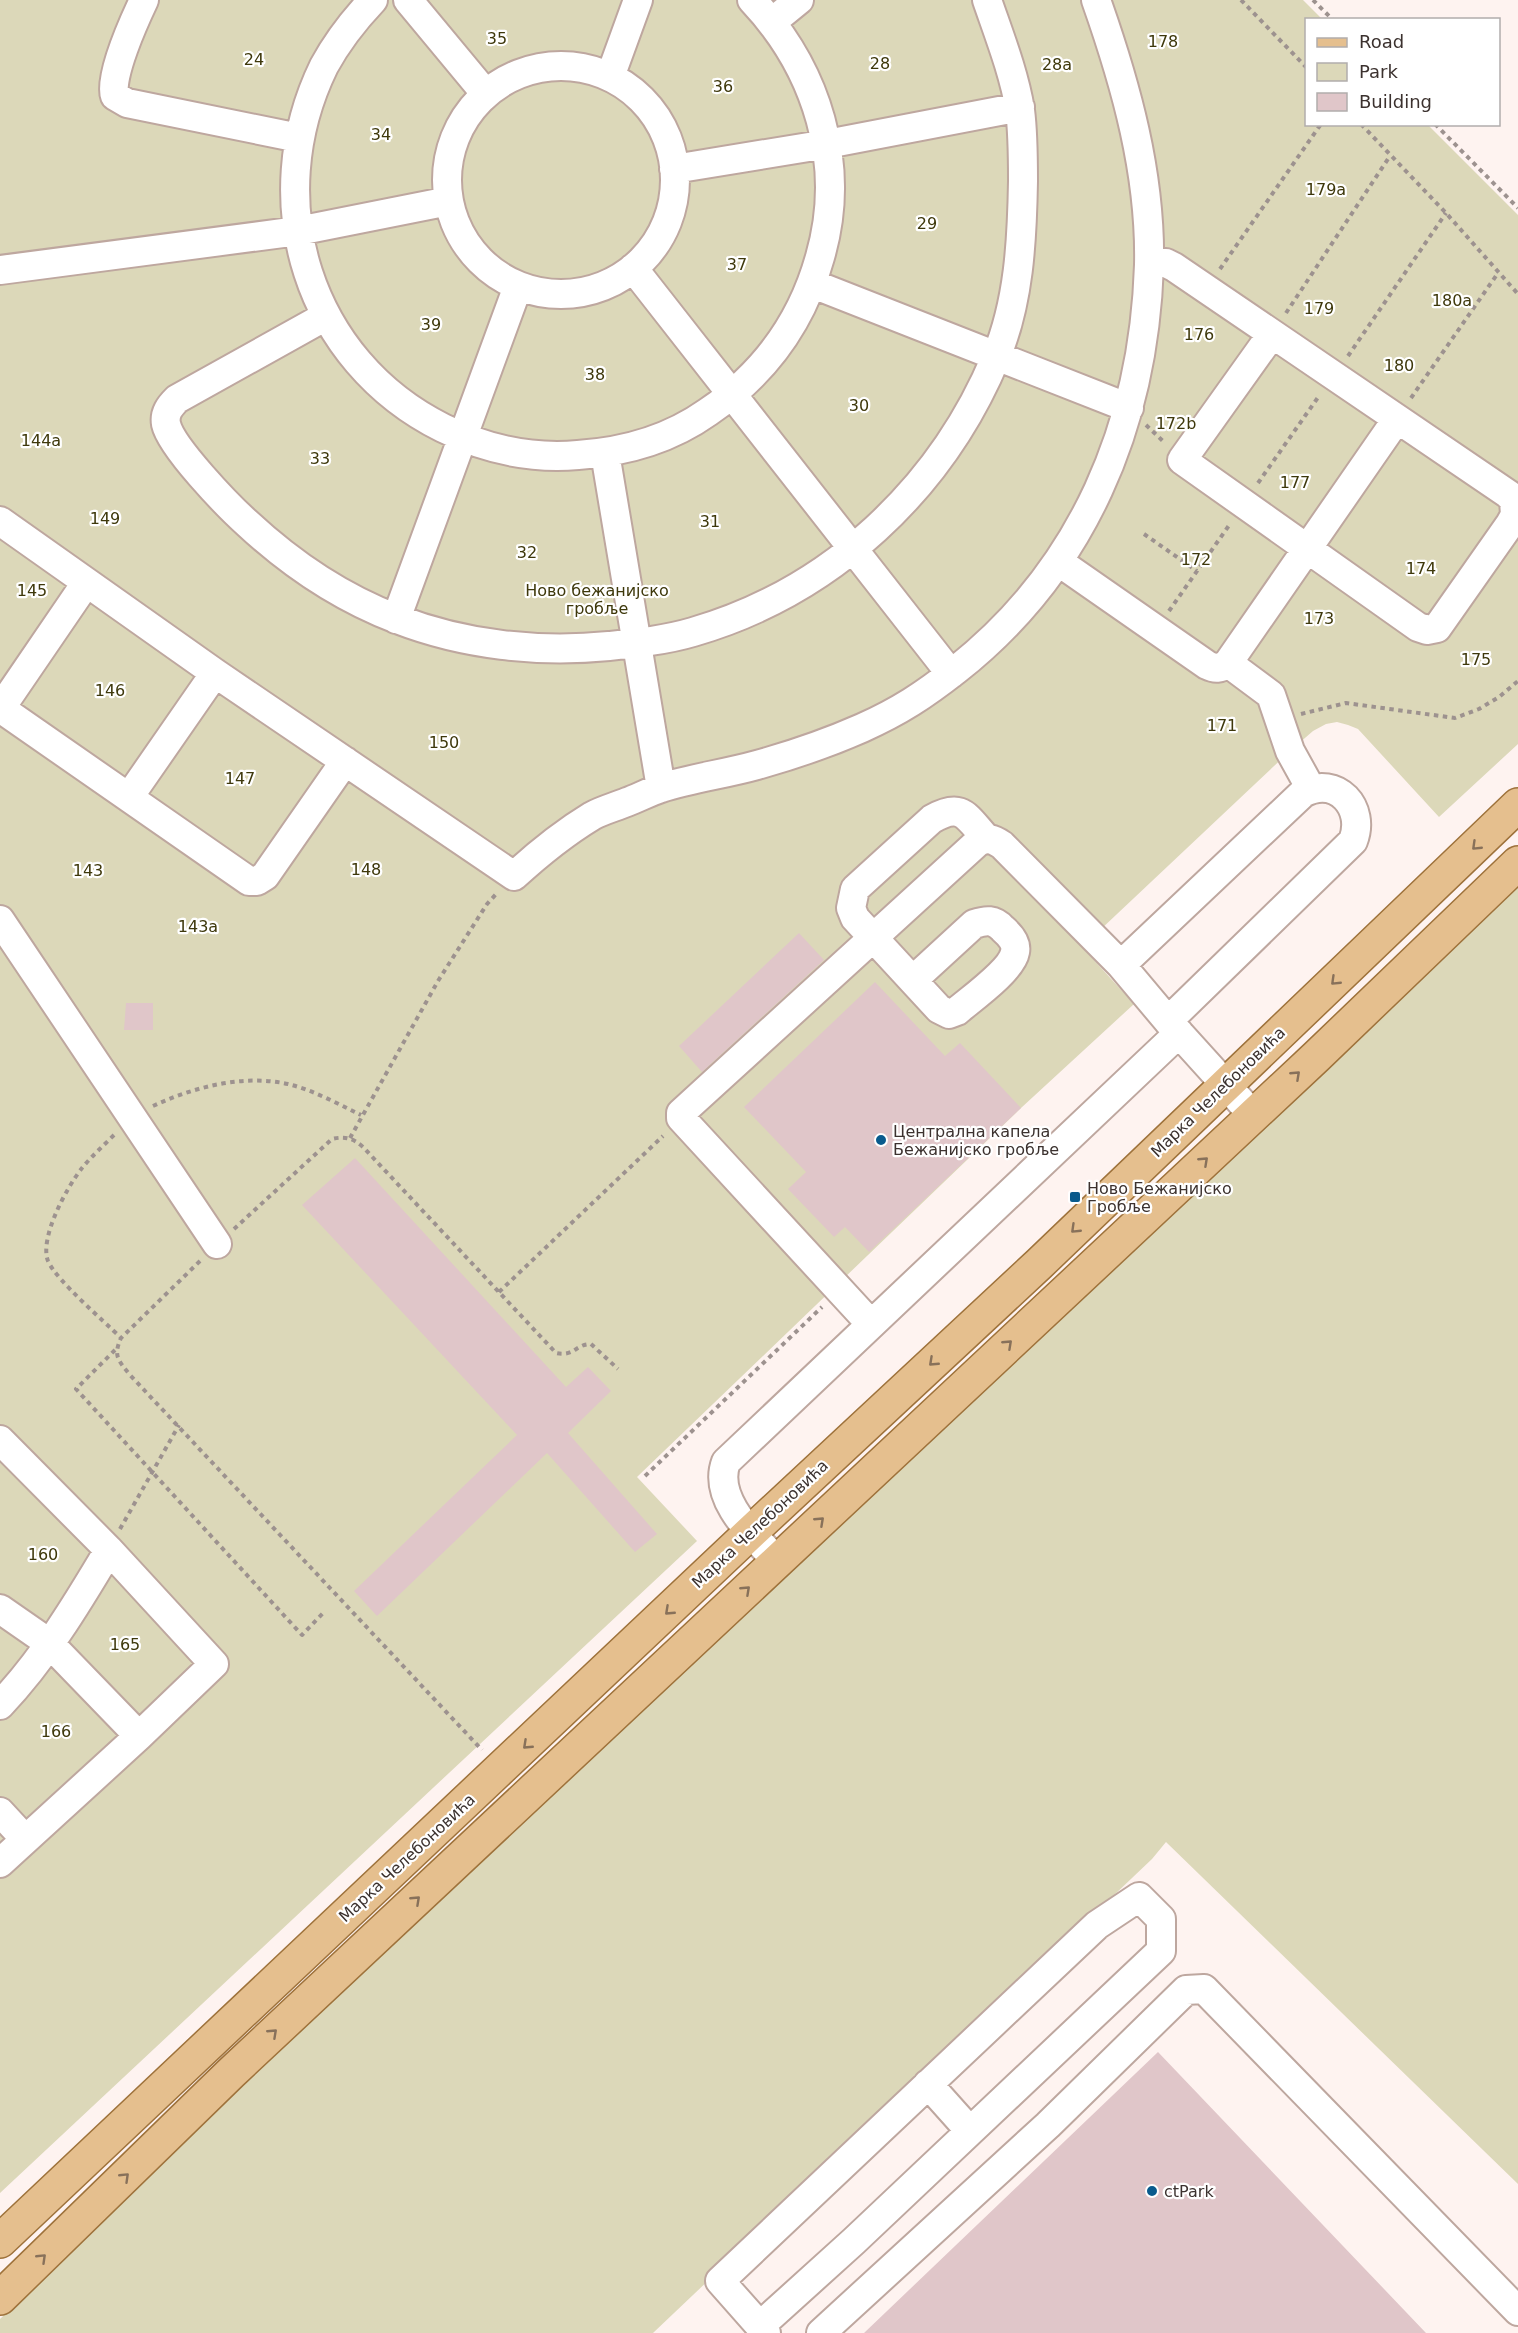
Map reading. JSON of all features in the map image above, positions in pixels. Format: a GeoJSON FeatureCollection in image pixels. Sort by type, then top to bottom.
{"type":"FeatureCollection","features":[{"type":"Feature","properties":{"kind":"main road","name":"Марка Челебоновића"},"geometry":{"type":"LineString","coordinates":[[0,2241],[751,1532],[1039,1264],[1518,805]]}},
{"type":"Feature","properties":{"kind":"main road"},"geometry":{"type":"LineString","coordinates":[[0,2298],[231,2073],[1253,1115],[1518,863]]}},
{"type":"Feature","properties":{"kind":"main road"},"geometry":{"type":"LineString","coordinates":[[206,2047],[231,2073]]}},
{"type":"Feature","properties":{"kind":"lane"},"geometry":{"type":"LineString","coordinates":[[144,0],[113,82],[115,96],[127,103],[299,138]]}},
{"type":"Feature","properties":{"kind":"lane"},"geometry":{"type":"LineString","coordinates":[[373,0],[339,40],[326,63],[306,112],[299,138],[294,200],[308,275],[326,316],[352,355],[384,389],[421,417],[463,438],[509,452],[557,457],[605,453],[650,442],[693,423],[732,396],[757,372],[779,345],[798,315],[813,284],[825,238],[830,191],[827,144],[816,100],[797,59],[772,22],[752,0]]}},
{"type":"Feature","properties":{"kind":"lane"},"geometry":{"type":"LineString","coordinates":[[408,0],[486,94]]}},
{"type":"Feature","properties":{"kind":"lane"},"geometry":{"type":"LineString","coordinates":[[610,77],[638,0]]}},
{"type":"Feature","properties":{"kind":"lane"},"geometry":{"type":"LineString","coordinates":[[772,22],[799,0]]}},
{"type":"Feature","properties":{"kind":"lane"},"geometry":{"type":"LineString","coordinates":[[326,316],[177,399],[167,411],[167,427],[178,446],[247,524],[331,586],[396,619],[438,633],[535,649],[589,648],[637,643],[691,633],[741,615],[784,595],[853,550],[895,511],[932,470],[975,400],[997,356],[1010,310],[1023,240],[1023,166],[1020,107],[1004,48],[987,0]]}},
{"type":"Feature","properties":{"kind":"lane"},"geometry":{"type":"LineString","coordinates":[[0,521],[215,673],[514,876],[558,839],[594,815],[661,788],[758,765],[862,728],[909,705],[951,674],[980,651],[1028,602],[1059,562],[1086,517],[1110,467],[1129,408],[1139,363],[1149,263],[1144,188],[1136,133],[1117,60],[1096,0]]}},
{"type":"Feature","properties":{"kind":"lane"},"geometry":{"type":"LineString","coordinates":[[559,66],[585,68],[610,77],[630,89],[647,105],[661,124],[670,146],[674,169],[674,192],[661,234],[649,252],[633,268],[612,282],[590,290],[573,293],[541,292],[518,286],[498,275],[480,261],[465,243],[455,223],[448,201],[447,171],[453,142],[472,108],[486,94],[508,79],[532,69],[559,66]]}},
{"type":"Feature","properties":{"kind":"lane"},"geometry":{"type":"LineString","coordinates":[[674,169],[827,144],[1020,107]]}},
{"type":"Feature","properties":{"kind":"lane"},"geometry":{"type":"LineString","coordinates":[[0,270],[298,231],[448,201]]}},
{"type":"Feature","properties":{"kind":"lane"},"geometry":{"type":"LineString","coordinates":[[1149,263],[1166,263],[1272,334],[1334,376],[1397,418],[1514,500],[1516,508],[1510,524],[1443,622],[1432,630],[1418,627],[1182,460],[1272,334]]}},
{"type":"Feature","properties":{"kind":"lane"},"geometry":{"type":"LineString","coordinates":[[633,268],[951,674]]}},
{"type":"Feature","properties":{"kind":"lane"},"geometry":{"type":"LineString","coordinates":[[813,284],[1129,408]]}},
{"type":"Feature","properties":{"kind":"lane"},"geometry":{"type":"LineString","coordinates":[[396,619],[518,286]]}},
{"type":"Feature","properties":{"kind":"lane"},"geometry":{"type":"LineString","coordinates":[[1059,562],[1213,668],[1218,669],[1228,663],[1397,418]]}},
{"type":"Feature","properties":{"kind":"lane"},"geometry":{"type":"LineString","coordinates":[[605,453],[661,788]]}},
{"type":"Feature","properties":{"kind":"lane"},"geometry":{"type":"LineString","coordinates":[[86,583],[0,708],[249,881],[257,881],[265,876],[345,761]]}},
{"type":"Feature","properties":{"kind":"lane"},"geometry":{"type":"LineString","coordinates":[[1228,663],[1271,695],[1290,751],[1311,789]]}},
{"type":"Feature","properties":{"kind":"lane"},"geometry":{"type":"LineString","coordinates":[[129,797],[215,673]]}},
{"type":"Feature","properties":{"kind":"lane"},"geometry":{"type":"LineString","coordinates":[[777,1561],[751,1532],[725,1492],[722,1471],[726,1462],[1173,1027],[1353,841],[1357,830],[1357,819],[1348,800],[1331,789],[1321,787],[1303,793],[1121,964]]}},
{"type":"Feature","properties":{"kind":"lane"},"geometry":{"type":"LineString","coordinates":[[913,980],[855,918],[851,908],[855,889],[932,819],[946,811],[955,810],[963,813],[986,838],[1002,845],[1121,964],[1173,1027],[1253,1115]]}},
{"type":"Feature","properties":{"kind":"lane"},"geometry":{"type":"LineString","coordinates":[[870,1323],[681,1118],[681,1113],[873,936],[978,842],[986,838]]}},
{"type":"Feature","properties":{"kind":"lane"},"geometry":{"type":"LineString","coordinates":[[4,934],[217,1244]]}},
{"type":"Feature","properties":{"kind":"lane"},"geometry":{"type":"LineString","coordinates":[[0,1440],[109,1550],[214,1664],[0,1863]]}},
{"type":"Feature","properties":{"kind":"lane"},"geometry":{"type":"LineString","coordinates":[[0,1706],[50,1643],[109,1550]]}},
{"type":"Feature","properties":{"kind":"lane"},"geometry":{"type":"LineString","coordinates":[[0,1609],[50,1643],[139,1736]]}},
{"type":"Feature","properties":{"kind":"lane"},"geometry":{"type":"LineString","coordinates":[[0,1812],[25,1839]]}},
{"type":"Feature","properties":{"kind":"lane"},"geometry":{"type":"LineString","coordinates":[[1138,1897],[1161,1919],[1161,1951],[763,2329],[720,2281],[928,2084],[1097,1925],[1138,1897]]}},
{"type":"Feature","properties":{"kind":"lane"},"geometry":{"type":"LineString","coordinates":[[821,2333],[1048,2125],[1186,1990],[1204,1989],[1518,2311]]}},
{"type":"Feature","properties":{"kind":"lane"},"geometry":{"type":"LineString","coordinates":[[928,2084],[970,2131]]}},
{"type":"Feature","properties":{"kind":"path"},"geometry":{"type":"LineString","coordinates":[[1241,0],[1305,66]]}},
{"type":"Feature","properties":{"kind":"path"},"geometry":{"type":"LineString","coordinates":[[1313,0],[1331,18]]}},
{"type":"Feature","properties":{"kind":"path"},"geometry":{"type":"LineString","coordinates":[[1206,290],[1320,126]]}},
{"type":"Feature","properties":{"kind":"path"},"geometry":{"type":"LineString","coordinates":[[1363,126],[1446,213],[1518,294]]}},
{"type":"Feature","properties":{"kind":"path"},"geometry":{"type":"LineString","coordinates":[[1437,126],[1518,208]]}},
{"type":"Feature","properties":{"kind":"path"},"geometry":{"type":"LineString","coordinates":[[1272,334],[1390,156]]}},
{"type":"Feature","properties":{"kind":"path"},"geometry":{"type":"LineString","coordinates":[[1157,629],[1446,213]]}},
{"type":"Feature","properties":{"kind":"path"},"geometry":{"type":"LineString","coordinates":[[1397,418],[1498,273]]}},
{"type":"Feature","properties":{"kind":"path"},"geometry":{"type":"LineString","coordinates":[[1129,408],[1182,460]]}},
{"type":"Feature","properties":{"kind":"path"},"geometry":{"type":"LineString","coordinates":[[1144,534],[1197,572]]}},
{"type":"Feature","properties":{"kind":"path"},"geometry":{"type":"LineString","coordinates":[[1280,720],[1346,703],[1455,718],[1479,709],[1518,681]]}},
{"type":"Feature","properties":{"kind":"path"},"geometry":{"type":"LineString","coordinates":[[350,1138],[450,962],[487,904],[514,876]]}},
{"type":"Feature","properties":{"kind":"path"},"geometry":{"type":"LineString","coordinates":[[499,1292],[681,1118]]}},
{"type":"Feature","properties":{"kind":"path"},"geometry":{"type":"LineString","coordinates":[[483,1751],[130,1375],[116,1356],[116,1350],[121,1338],[217,1244],[332,1139],[341,1137],[350,1138],[363,1147],[556,1353],[573,1353],[584,1344],[591,1344],[618,1369]]}},
{"type":"Feature","properties":{"kind":"path"},"geometry":{"type":"LineString","coordinates":[[645,1476],[840,1290]]}},
{"type":"Feature","properties":{"kind":"path"},"geometry":{"type":"LineString","coordinates":[[116,1350],[76,1389],[302,1635],[325,1611]]}},
{"type":"Feature","properties":{"kind":"path"},"geometry":{"type":"LineString","coordinates":[[109,1550],[179,1425]]}},
{"type":"Feature","properties":{"kind":"green space","name":"Ново бежанијско гробље"},"geometry":{"type":"Polygon","coordinates":[[[0,0],[1303,0],[1321,18],[1305,18],[1305,126],[1429,126],[1518,215],[1518,744],[1439,817],[1358,729],[1337,722],[1326,724],[1313,731],[1290,751],[1082,947],[1134,1004],[1021,1108],[637,1477],[697,1541],[0,2193],[0,0]]]}},
{"type":"Feature","properties":{"kind":"green space"},"geometry":{"type":"Polygon","coordinates":[[[1518,871],[1518,2184],[1166,1842],[1152,1859],[653,2333],[0,2333],[0,2319],[1253,1115],[1518,871]]]}},
{"type":"Feature","properties":{"kind":"building"},"geometry":{"type":"Polygon","coordinates":[[[799,933],[824,960],[702,1072],[679,1046],[799,933]]]}},
{"type":"Feature","properties":{"kind":"building","name":"Централна капела Бежанијско гробље"},"geometry":{"type":"Polygon","coordinates":[[[875,982],[945,1056],[960,1043],[1021,1108],[869,1252],[845,1227],[834,1237],[788,1189],[806,1172],[744,1107],[875,982]]]}},
{"type":"Feature","properties":{"kind":"building"},"geometry":{"type":"Polygon","coordinates":[[[126,1003],[153,1003],[153,1030],[124,1030],[126,1003]]]}},
{"type":"Feature","properties":{"kind":"building"},"geometry":{"type":"Polygon","coordinates":[[[355,1158],[566,1387],[588,1367],[611,1391],[568,1433],[657,1534],[635,1552],[547,1453],[377,1616],[354,1591],[517,1435],[302,1205],[355,1158]]]}},
{"type":"Feature","properties":{"kind":"building","name":"ctPark"},"geometry":{"type":"Polygon","coordinates":[[[1158,2052],[1426,2333],[864,2333],[1158,2052]]]}},
{"type":"Feature","properties":{"kind":"place","name":"Централна капела Бежанијско гробље"},"geometry":{"type":"Point","coordinates":[881,1140]}},
{"type":"Feature","properties":{"kind":"place","name":"Ново Бежанијско Гробље"},"geometry":{"type":"Point","coordinates":[1075,1197]}},
{"type":"Feature","properties":{"kind":"place","name":"ctPark"},"geometry":{"type":"Point","coordinates":[1152,2191]}},
{"type":"Feature","properties":{"kind":"park label","name":"35"},"geometry":{"type":"Point","coordinates":[497,38]}},
{"type":"Feature","properties":{"kind":"park label","name":"178"},"geometry":{"type":"Point","coordinates":[1163,41]}},
{"type":"Feature","properties":{"kind":"park label","name":"24"},"geometry":{"type":"Point","coordinates":[254,59]}},
{"type":"Feature","properties":{"kind":"park label","name":"28"},"geometry":{"type":"Point","coordinates":[880,63]}},
{"type":"Feature","properties":{"kind":"park label","name":"28a"},"geometry":{"type":"Point","coordinates":[1057,64]}},
{"type":"Feature","properties":{"kind":"park label","name":"36"},"geometry":{"type":"Point","coordinates":[723,86]}},
{"type":"Feature","properties":{"kind":"park label","name":"34"},"geometry":{"type":"Point","coordinates":[381,134]}},
{"type":"Feature","properties":{"kind":"park label","name":"179a"},"geometry":{"type":"Point","coordinates":[1326,189]}},
{"type":"Feature","properties":{"kind":"park label","name":"29"},"geometry":{"type":"Point","coordinates":[927,223]}},
{"type":"Feature","properties":{"kind":"park label","name":"37"},"geometry":{"type":"Point","coordinates":[737,264]}},
{"type":"Feature","properties":{"kind":"park label","name":"180a"},"geometry":{"type":"Point","coordinates":[1452,300]}},
{"type":"Feature","properties":{"kind":"park label","name":"179"},"geometry":{"type":"Point","coordinates":[1319,308]}},
{"type":"Feature","properties":{"kind":"park label","name":"39"},"geometry":{"type":"Point","coordinates":[431,324]}},
{"type":"Feature","properties":{"kind":"park label","name":"176"},"geometry":{"type":"Point","coordinates":[1199,334]}},
{"type":"Feature","properties":{"kind":"park label","name":"180"},"geometry":{"type":"Point","coordinates":[1399,365]}},
{"type":"Feature","properties":{"kind":"park label","name":"38"},"geometry":{"type":"Point","coordinates":[595,374]}},
{"type":"Feature","properties":{"kind":"park label","name":"30"},"geometry":{"type":"Point","coordinates":[859,405]}},
{"type":"Feature","properties":{"kind":"park label","name":"172b"},"geometry":{"type":"Point","coordinates":[1176,423]}},
{"type":"Feature","properties":{"kind":"park label","name":"144a"},"geometry":{"type":"Point","coordinates":[41,440]}},
{"type":"Feature","properties":{"kind":"park label","name":"33"},"geometry":{"type":"Point","coordinates":[320,458]}},
{"type":"Feature","properties":{"kind":"park label","name":"177"},"geometry":{"type":"Point","coordinates":[1295,482]}},
{"type":"Feature","properties":{"kind":"park label","name":"149"},"geometry":{"type":"Point","coordinates":[105,518]}},
{"type":"Feature","properties":{"kind":"park label","name":"31"},"geometry":{"type":"Point","coordinates":[710,521]}},
{"type":"Feature","properties":{"kind":"park label","name":"32"},"geometry":{"type":"Point","coordinates":[527,552]}},
{"type":"Feature","properties":{"kind":"park label","name":"172"},"geometry":{"type":"Point","coordinates":[1196,559]}},
{"type":"Feature","properties":{"kind":"park label","name":"174"},"geometry":{"type":"Point","coordinates":[1421,568]}},
{"type":"Feature","properties":{"kind":"park label","name":"145"},"geometry":{"type":"Point","coordinates":[32,590]}},
{"type":"Feature","properties":{"kind":"park label","name":"173"},"geometry":{"type":"Point","coordinates":[1319,618]}},
{"type":"Feature","properties":{"kind":"park label","name":"175"},"geometry":{"type":"Point","coordinates":[1476,659]}},
{"type":"Feature","properties":{"kind":"park label","name":"146"},"geometry":{"type":"Point","coordinates":[110,690]}},
{"type":"Feature","properties":{"kind":"park label","name":"171"},"geometry":{"type":"Point","coordinates":[1222,725]}},
{"type":"Feature","properties":{"kind":"park label","name":"150"},"geometry":{"type":"Point","coordinates":[444,742]}},
{"type":"Feature","properties":{"kind":"park label","name":"147"},"geometry":{"type":"Point","coordinates":[240,778]}},
{"type":"Feature","properties":{"kind":"park label","name":"148"},"geometry":{"type":"Point","coordinates":[366,869]}},
{"type":"Feature","properties":{"kind":"park label","name":"143"},"geometry":{"type":"Point","coordinates":[88,870]}},
{"type":"Feature","properties":{"kind":"park label","name":"143a"},"geometry":{"type":"Point","coordinates":[198,926]}},
{"type":"Feature","properties":{"kind":"park label","name":"160"},"geometry":{"type":"Point","coordinates":[43,1554]}},
{"type":"Feature","properties":{"kind":"park label","name":"165"},"geometry":{"type":"Point","coordinates":[125,1644]}},
{"type":"Feature","properties":{"kind":"park label","name":"166"},"geometry":{"type":"Point","coordinates":[56,1731]}}]}
